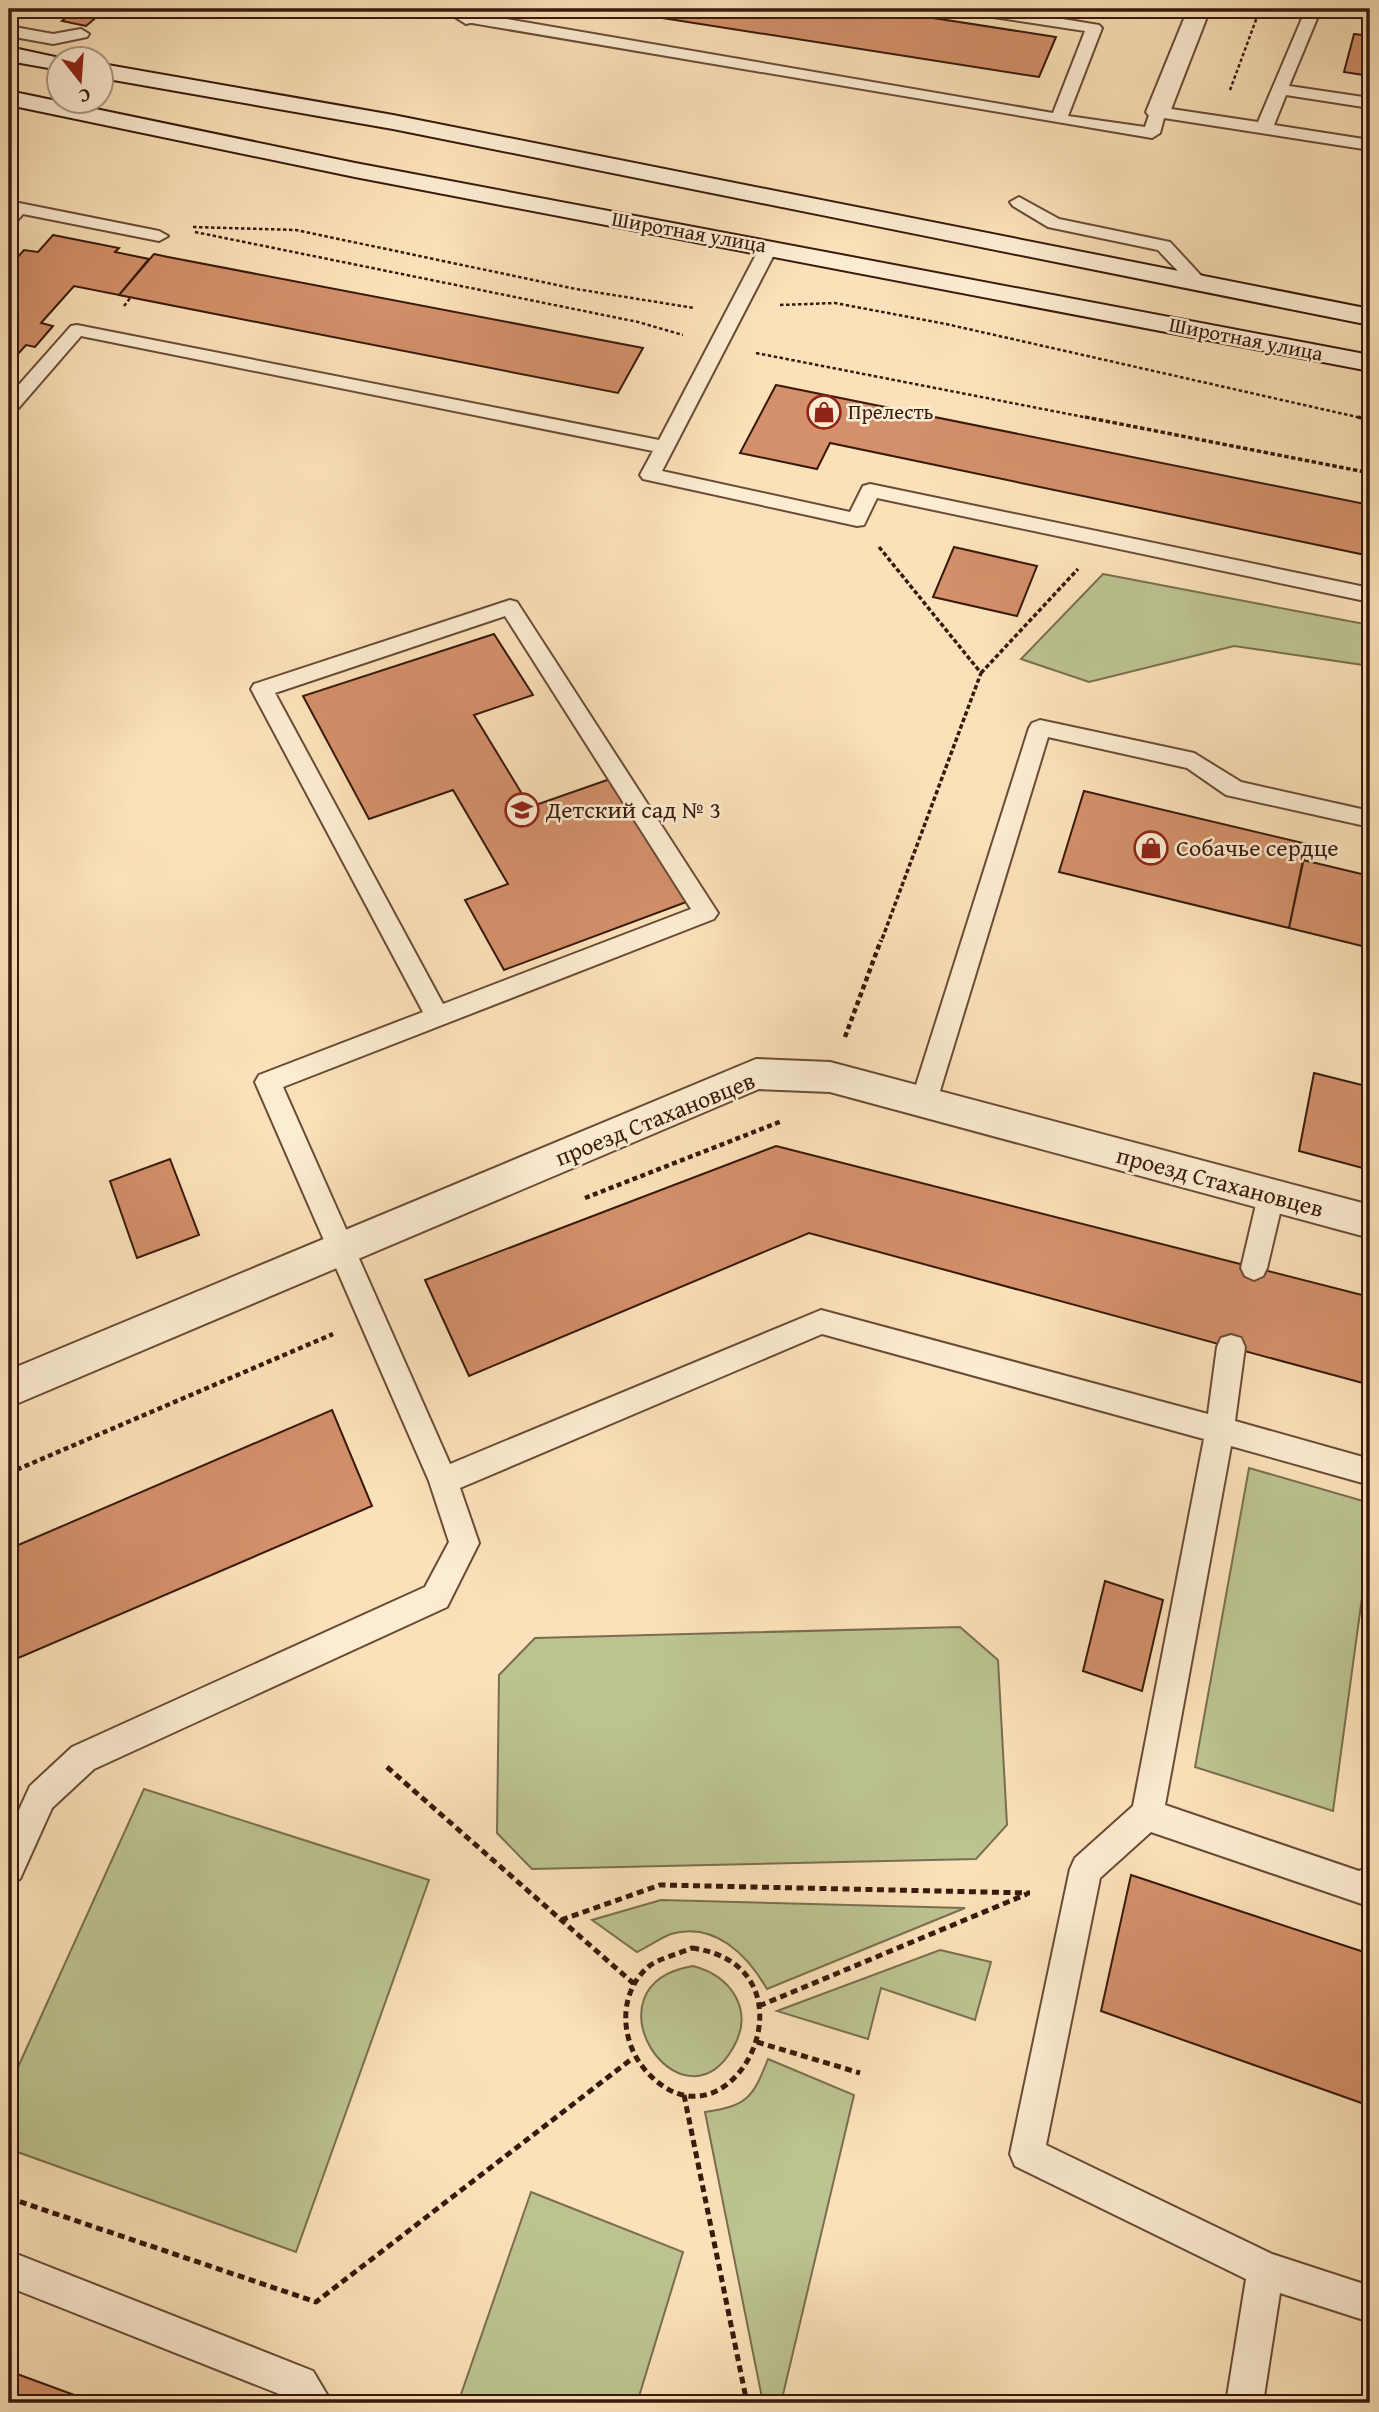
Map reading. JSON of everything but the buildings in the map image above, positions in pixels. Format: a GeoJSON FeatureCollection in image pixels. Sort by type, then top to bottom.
{"type":"FeatureCollection","features":[{"type":"Feature","properties":{"kind":"main road"},"geometry":{"type":"LineString","coordinates":[[1158,112],[1199,9]]}},
{"type":"Feature","properties":{"kind":"main road"},"geometry":{"type":"LineString","coordinates":[[9,54],[46,61]]}},
{"type":"Feature","properties":{"kind":"main road","name":"Широтная улица"},"geometry":{"type":"LineString","coordinates":[[116,73],[393,122],[1370,317]]}},
{"type":"Feature","properties":{"kind":"main road","name":"Широтная улица"},"geometry":{"type":"LineString","coordinates":[[9,98],[355,170],[1370,363]]}},
{"type":"Feature","properties":{"kind":"main road"},"geometry":{"type":"LineString","coordinates":[[355,170],[385,170],[413,157],[422,146],[415,131],[393,122]]}},
{"type":"Feature","properties":{"kind":"main road"},"geometry":{"type":"LineString","coordinates":[[518,201],[500,191],[495,177],[504,164],[524,155],[549,153]]}},
{"type":"Feature","properties":{"kind":"main road","name":"проезд Стахановцев"},"geometry":{"type":"LineString","coordinates":[[9,1388],[343,1250],[756,1074],[830,1077],[1370,1222]]}},
{"type":"Feature","properties":{"kind":"lane"},"geometry":{"type":"LineString","coordinates":[[974,9],[1094,28],[1059,119]]}},
{"type":"Feature","properties":{"kind":"lane"},"geometry":{"type":"LineString","coordinates":[[1264,128],[1314,9]]}},
{"type":"Feature","properties":{"kind":"lane"},"geometry":{"type":"LineString","coordinates":[[1343,9],[1370,13]]}},
{"type":"Feature","properties":{"kind":"lane"},"geometry":{"type":"LineString","coordinates":[[470,13],[1059,119],[1152,133],[1158,112],[1370,145]]}},
{"type":"Feature","properties":{"kind":"lane"},"geometry":{"type":"LineString","coordinates":[[9,31],[53,39],[81,34]]}},
{"type":"Feature","properties":{"kind":"lane"},"geometry":{"type":"LineString","coordinates":[[1280,89],[1370,103]]}},
{"type":"Feature","properties":{"kind":"lane"},"geometry":{"type":"LineString","coordinates":[[1018,202],[1054,223],[1164,246],[1198,282]]}},
{"type":"Feature","properties":{"kind":"lane"},"geometry":{"type":"LineString","coordinates":[[9,219],[19,208],[159,236]]}},
{"type":"Feature","properties":{"kind":"lane"},"geometry":{"type":"LineString","coordinates":[[769,247],[650,475],[857,520],[870,490],[1370,595]]}},
{"type":"Feature","properties":{"kind":"lane"},"geometry":{"type":"LineString","coordinates":[[9,407],[77,330],[665,447]]}},
{"type":"Feature","properties":{"kind":"lane"},"geometry":{"type":"LineString","coordinates":[[9,1868],[41,1797],[83,1759],[436,1597],[464,1542],[443,1481],[268,1082],[706,913],[510,607],[262,689],[437,1016]]}},
{"type":"Feature","properties":{"kind":"lane"},"geometry":{"type":"LineString","coordinates":[[923,1104],[1040,728],[1194,761],[1234,789],[1370,819]]}},
{"type":"Feature","properties":{"kind":"lane"},"geometry":{"type":"LineString","coordinates":[[1254,1268],[1271,1196]]}},
{"type":"Feature","properties":{"kind":"lane"},"geometry":{"type":"LineString","coordinates":[[443,1481],[821,1322],[1370,1472]]}},
{"type":"Feature","properties":{"kind":"lane"},"geometry":{"type":"LineString","coordinates":[[1231,1347],[1220,1430],[1147,1815],[1086,1869],[1027,2154],[1266,2270],[1370,2304]]}},
{"type":"Feature","properties":{"kind":"lane"},"geometry":{"type":"LineString","coordinates":[[1147,1815],[1365,1889],[1370,1882]]}},
{"type":"Feature","properties":{"kind":"lane"},"geometry":{"type":"LineString","coordinates":[[9,2269],[300,2384],[314,2403]]}},
{"type":"Feature","properties":{"kind":"lane"},"geometry":{"type":"LineString","coordinates":[[1245,2403],[1266,2270]]}},
{"type":"Feature","properties":{"kind":"path"},"geometry":{"type":"LineString","coordinates":[[1218,121],[1260,9]]}},
{"type":"Feature","properties":{"kind":"path"},"geometry":{"type":"LineString","coordinates":[[181,229],[638,322],[718,346],[1370,472]]}},
{"type":"Feature","properties":{"kind":"path"},"geometry":{"type":"LineString","coordinates":[[857,520],[981,673]]}},
{"type":"Feature","properties":{"kind":"path"},"geometry":{"type":"LineString","coordinates":[[830,1077],[981,673],[1105,539]]}},
{"type":"Feature","properties":{"kind":"path"},"geometry":{"type":"LineString","coordinates":[[583,1199],[786,1120]]}},
{"type":"Feature","properties":{"kind":"path"},"geometry":{"type":"LineString","coordinates":[[9,1473],[372,1317]]}},
{"type":"Feature","properties":{"kind":"path"},"geometry":{"type":"LineString","coordinates":[[387,1767],[633,1983]]}},
{"type":"Feature","properties":{"kind":"path"},"geometry":{"type":"LineString","coordinates":[[759,2006],[1086,1869]]}},
{"type":"Feature","properties":{"kind":"path"},"geometry":{"type":"LineString","coordinates":[[561,1920],[660,1885],[1030,1893]]}},
{"type":"Feature","properties":{"kind":"path"},"geometry":{"type":"LineString","coordinates":[[692,1948],[715,1952],[735,1964],[751,1983],[759,2006],[760,2030],[743,2071],[726,2087],[706,2095],[684,2095],[664,2090],[646,2077],[632,2058],[625,2034],[625,2008],[633,1983],[649,1964],[669,1952],[692,1948]]}},
{"type":"Feature","properties":{"kind":"path"},"geometry":{"type":"LineString","coordinates":[[757,2042],[860,2073]]}},
{"type":"Feature","properties":{"kind":"path"},"geometry":{"type":"LineString","coordinates":[[9,2198],[316,2302],[632,2058]]}},
{"type":"Feature","properties":{"kind":"path"},"geometry":{"type":"LineString","coordinates":[[684,2095],[747,2403]]}},
{"type":"Feature","properties":{"kind":"green space"},"geometry":{"type":"Polygon","coordinates":[[[1103,574],[1370,625],[1370,666],[1234,646],[1089,682],[1021,659],[1103,574]]]}},
{"type":"Feature","properties":{"kind":"green space"},"geometry":{"type":"Polygon","coordinates":[[[1249,1468],[1370,1503],[1370,1539],[1333,1811],[1195,1767],[1249,1468]]]}},
{"type":"Feature","properties":{"kind":"green space"},"geometry":{"type":"Polygon","coordinates":[[[960,1627],[998,1660],[1007,1825],[976,1859],[532,1869],[497,1833],[499,1675],[535,1638],[960,1627]]]}},
{"type":"Feature","properties":{"kind":"green space"},"geometry":{"type":"Polygon","coordinates":[[[144,1789],[429,1880],[296,2252],[9,2149],[9,2087],[144,1789]]]}},
{"type":"Feature","properties":{"kind":"green space"},"geometry":{"type":"Polygon","coordinates":[[[661,1900],[965,1908],[767,1989],[740,1954],[716,1937],[687,1931],[671,1934],[637,1952],[592,1920],[661,1900]]]}},
{"type":"Feature","properties":{"kind":"green space"},"geometry":{"type":"Polygon","coordinates":[[[940,1950],[991,1962],[975,2020],[881,1988],[868,2039],[777,2011],[940,1950]]]}},
{"type":"Feature","properties":{"kind":"green space"},"geometry":{"type":"Polygon","coordinates":[[[693,1966],[707,1971],[728,1986],[736,1996],[741,2021],[733,2048],[712,2071],[689,2076],[667,2067],[651,2048],[642,2024],[644,1999],[660,1979],[693,1966]]]}},
{"type":"Feature","properties":{"kind":"green space"},"geometry":{"type":"Polygon","coordinates":[[[768,2059],[854,2095],[781,2403],[763,2403],[705,2112],[731,2107],[747,2098],[768,2059]]]}},
{"type":"Feature","properties":{"kind":"green space"},"geometry":{"type":"Polygon","coordinates":[[[531,2192],[683,2252],[637,2403],[458,2403],[531,2192]]]}},
{"type":"Feature","properties":{"kind":"place","name":"Прелесть"},"geometry":{"type":"Point","coordinates":[824,412]}},
{"type":"Feature","properties":{"kind":"place","name":"Детский сад № 3"},"geometry":{"type":"Point","coordinates":[522,810]}},
{"type":"Feature","properties":{"kind":"place","name":"Собачье сердце"},"geometry":{"type":"Point","coordinates":[1151,848]}}]}
